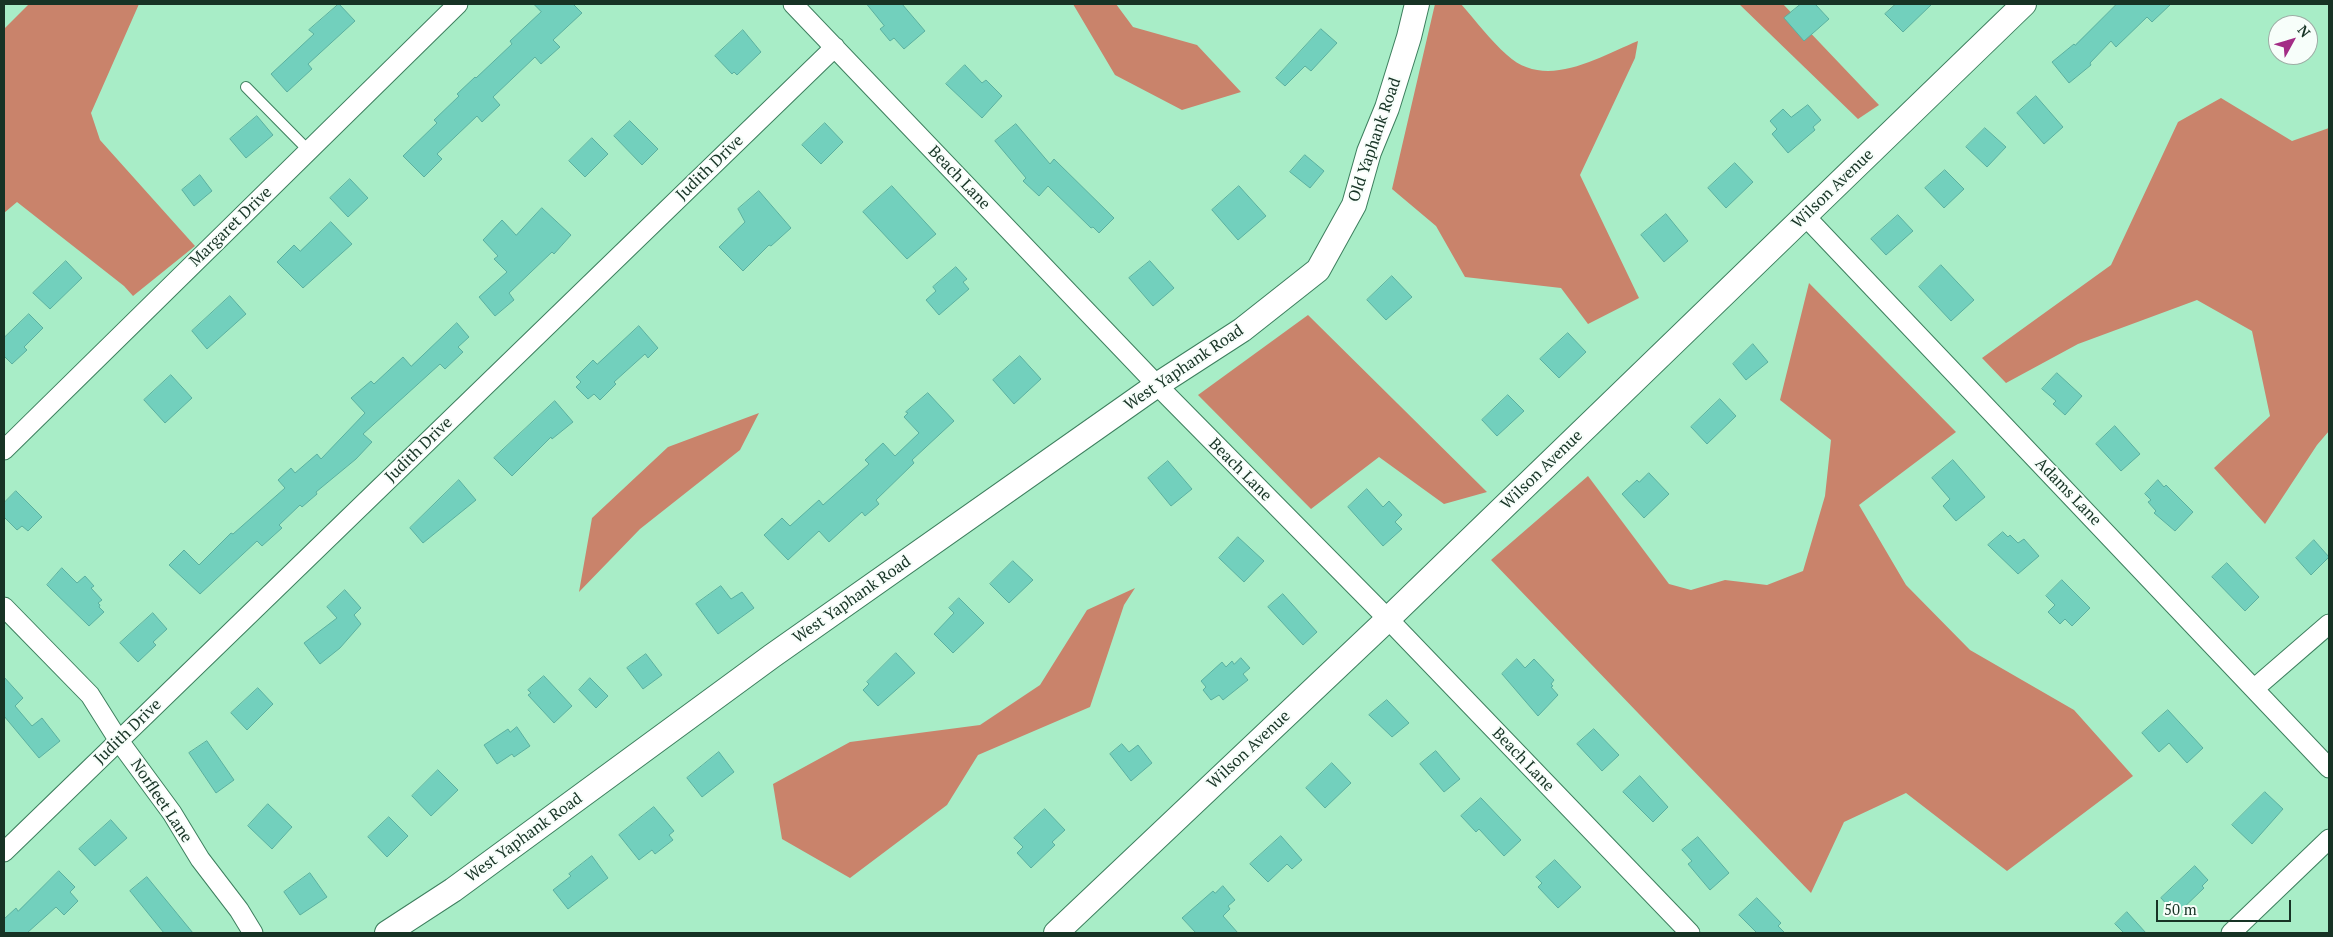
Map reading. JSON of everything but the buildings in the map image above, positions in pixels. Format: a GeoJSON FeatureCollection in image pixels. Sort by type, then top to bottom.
{"type":"FeatureCollection","features":[{"type":"Feature","properties":{"kind":"street","name":"Margaret Drive"},"geometry":{"type":"LineString","coordinates":[[4,450],[458,4]]}},
{"type":"Feature","properties":{"kind":"street","name":"Beach Lane"},"geometry":{"type":"LineString","coordinates":[[793,4],[1157,385],[1388,619],[1690,933]]}},
{"type":"Feature","properties":{"kind":"street","name":"Old Yaphank Road"},"geometry":{"type":"LineString","coordinates":[[1318,270],[1354,205],[1369,152],[1387,108],[1404,55],[1417,4]]}},
{"type":"Feature","properties":{"kind":"street","name":"Wilson Avenue"},"geometry":{"type":"LineString","coordinates":[[1056,933],[1388,619],[2024,4]]}},
{"type":"Feature","properties":{"kind":"street","name":"Judith Drive"},"geometry":{"type":"LineString","coordinates":[[4,852],[835,47]]}},
{"type":"Feature","properties":{"kind":"street","name":"Adams Lane"},"geometry":{"type":"LineString","coordinates":[[1805,216],[2329,768]]}},
{"type":"Feature","properties":{"kind":"street","name":"West Yaphank Road"},"geometry":{"type":"LineString","coordinates":[[387,933],[453,890],[772,656],[1157,385],[1242,330],[1318,270]]}},
{"type":"Feature","properties":{"kind":"street","name":"Norfleet Lane"},"geometry":{"type":"LineString","coordinates":[[4,607],[90,695],[119,741],[172,812],[200,859],[239,910],[253,933]]}},
{"type":"Feature","properties":{"kind":"street"},"geometry":{"type":"LineString","coordinates":[[2255,688],[2329,624]]}},
{"type":"Feature","properties":{"kind":"street"},"geometry":{"type":"LineString","coordinates":[[2231,933],[2329,840]]}},
{"type":"Feature","properties":{"kind":"lane"},"geometry":{"type":"LineString","coordinates":[[246,87],[308,150]]}},
{"type":"Feature","properties":{"kind":"shaded area"},"geometry":{"type":"Polygon","coordinates":[[[29,4],[139,4],[91,113],[100,140],[195,246],[133,296],[124,286],[17,202],[4,213],[4,29],[29,4]]]}},
{"type":"Feature","properties":{"kind":"shaded area"},"geometry":{"type":"Polygon","coordinates":[[[1073,4],[1116,4],[1133,27],[1197,45],[1241,92],[1182,110],[1115,75],[1073,4]]]}},
{"type":"Feature","properties":{"kind":"shaded area"},"geometry":{"type":"Polygon","coordinates":[[[1435,4],[1461,4],[1507,55],[1522,65],[1538,70],[1555,71],[1572,68],[1638,41],[1635,58],[1580,175],[1639,298],[1588,324],[1561,288],[1465,277],[1436,226],[1392,189],[1435,4]]]}},
{"type":"Feature","properties":{"kind":"shaded area"},"geometry":{"type":"Polygon","coordinates":[[[1739,4],[1783,4],[1879,105],[1858,119],[1739,4]]]}},
{"type":"Feature","properties":{"kind":"shaded area"},"geometry":{"type":"Polygon","coordinates":[[[2221,98],[2292,141],[2329,128],[2329,431],[2317,445],[2265,524],[2214,468],[2270,416],[2252,331],[2197,300],[2078,344],[2006,383],[1982,358],[2111,265],[2178,122],[2221,98]]]}},
{"type":"Feature","properties":{"kind":"shaded area"},"geometry":{"type":"Polygon","coordinates":[[[1809,283],[1956,432],[1859,505],[1906,585],[1970,650],[2074,710],[2133,776],[2007,871],[1906,793],[1844,822],[1811,893],[1491,560],[1588,476],[1669,584],[1691,590],[1725,580],[1767,585],[1803,571],[1825,496],[1831,440],[1780,400],[1809,283]]]}},
{"type":"Feature","properties":{"kind":"shaded area"},"geometry":{"type":"Polygon","coordinates":[[[1308,315],[1487,492],[1444,504],[1379,457],[1311,509],[1198,395],[1308,315]]]}},
{"type":"Feature","properties":{"kind":"shaded area"},"geometry":{"type":"Polygon","coordinates":[[[759,413],[740,450],[640,529],[579,592],[592,518],[668,447],[759,413]]]}},
{"type":"Feature","properties":{"kind":"shaded area"},"geometry":{"type":"Polygon","coordinates":[[[1135,588],[1124,605],[1090,707],[978,755],[947,805],[850,878],[782,839],[773,784],[850,742],[980,725],[1040,685],[1087,610],[1135,588]]]}}]}
